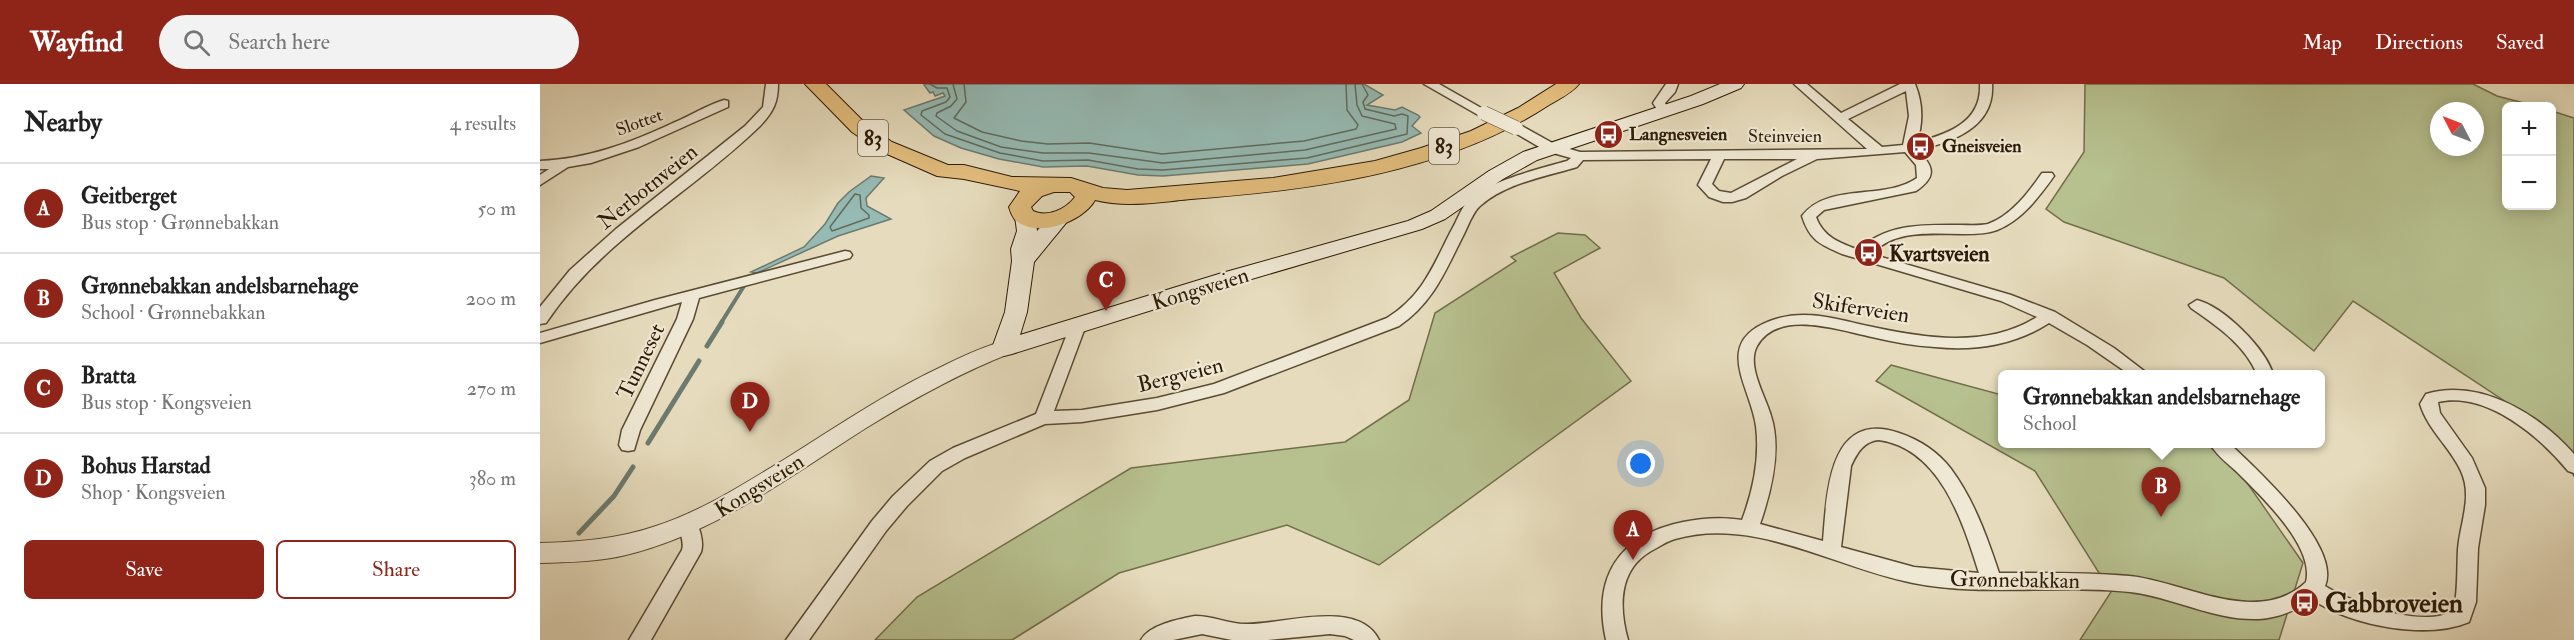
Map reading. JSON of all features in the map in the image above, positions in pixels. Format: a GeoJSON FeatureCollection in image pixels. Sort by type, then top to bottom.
{"type":"FeatureCollection","features":[{"type":"Feature","properties":{"kind":"highway","name":"83"},"geometry":{"type":"LineString","coordinates":[[814,84],[847,117],[874,139],[910,158],[945,171],[964,172],[1012,184],[1066,185],[1101,195],[1134,196],[1240,189],[1309,181],[1384,165],[1453,144],[1522,114],[1569,84]]}},
{"type":"Feature","properties":{"kind":"highway","name":"83"},"geometry":{"type":"LineString","coordinates":[[945,171],[953,179],[986,189],[1006,199],[1036,220],[1252,193],[1290,187],[1309,181]]}},
{"type":"Feature","properties":{"kind":"highway"},"geometry":{"type":"LineString","coordinates":[[1023,213],[1022,201],[1027,196],[1050,186]]}},
{"type":"Feature","properties":{"kind":"highway"},"geometry":{"type":"LineString","coordinates":[[1066,216],[1084,202],[1086,197],[1083,190]]}},
{"type":"Feature","properties":{"kind":"main road","name":"Kongsveien"},"geometry":{"type":"LineString","coordinates":[[1004,348],[1230,278],[1415,225],[1438,215],[1516,163],[1551,148],[1664,111],[1735,84]]}},
{"type":"Feature","properties":{"kind":"main road"},"geometry":{"type":"LineString","coordinates":[[1004,348],[1016,312],[1023,261],[1022,249],[1027,231],[1023,213]]}},
{"type":"Feature","properties":{"kind":"main road"},"geometry":{"type":"LineString","coordinates":[[1023,261],[1066,216]]}},
{"type":"Feature","properties":{"kind":"main road"},"geometry":{"type":"LineString","coordinates":[[1016,312],[1040,336]]}},
{"type":"Feature","properties":{"kind":"street","name":"Nerbotnveien"},"geometry":{"type":"LineString","coordinates":[[540,319],[548,304],[578,271],[641,216],[743,135],[768,110],[772,99],[772,84]]}},
{"type":"Feature","properties":{"kind":"street"},"geometry":{"type":"LineString","coordinates":[[1430,84],[1551,148]]}},
{"type":"Feature","properties":{"kind":"street"},"geometry":{"type":"LineString","coordinates":[[1664,111],[1659,103],[1672,88],[1672,84]]}},
{"type":"Feature","properties":{"kind":"street"},"geometry":{"type":"LineString","coordinates":[[1800,84],[1878,151]]}},
{"type":"Feature","properties":{"kind":"street"},"geometry":{"type":"LineString","coordinates":[[1839,118],[1855,113],[1909,84],[1914,98],[1915,135],[1908,148],[1924,166],[1925,176],[1910,190],[1888,196],[1831,201],[1811,214],[1811,226],[1818,236],[1837,247],[1991,293],[2049,316],[2094,342],[2133,370]]}},
{"type":"Feature","properties":{"kind":"street","name":"Steinveien"},"geometry":{"type":"LineString","coordinates":[[1551,148],[1580,156],[1816,155],[1908,148],[1952,135],[1966,127],[1983,110],[1986,84]]}},
{"type":"Feature","properties":{"kind":"street","name":"Slottet"},"geometry":{"type":"LineString","coordinates":[[540,165],[563,165],[650,138],[724,104]]}},
{"type":"Feature","properties":{"kind":"street"},"geometry":{"type":"LineString","coordinates":[[1719,155],[1705,185],[1719,195],[1735,197],[1749,192],[1777,173],[1816,155]]}},
{"type":"Feature","properties":{"kind":"street","name":"Bergveien"},"geometry":{"type":"LineString","coordinates":[[797,640],[879,526],[919,481],[936,466],[959,453],[1043,418],[1082,416],[1136,408],[1218,389],[1393,322],[1410,311],[1425,294],[1472,205],[1495,190],[1515,181],[1572,164],[1580,156]]}},
{"type":"Feature","properties":{"kind":"street","name":"Slottet"},"geometry":{"type":"LineString","coordinates":[[540,181],[563,165]]}},
{"type":"Feature","properties":{"kind":"street"},"geometry":{"type":"LineString","coordinates":[[1862,255],[1876,242],[1903,232],[1990,228],[2000,224],[2030,198],[2047,176]]}},
{"type":"Feature","properties":{"kind":"street","name":"Tunneset"},"geometry":{"type":"LineString","coordinates":[[540,338],[845,255]]}},
{"type":"Feature","properties":{"kind":"street","name":"Tunneset"},"geometry":{"type":"LineString","coordinates":[[628,445],[627,437],[685,319],[692,296]]}},
{"type":"Feature","properties":{"kind":"street"},"geometry":{"type":"LineString","coordinates":[[2197,305],[2237,333],[2258,360],[2263,370]]}},
{"type":"Feature","properties":{"kind":"street","name":"Skiferveien"},"geometry":{"type":"LineString","coordinates":[[1749,528],[1758,503],[1765,434],[1746,353],[1752,341],[1768,328],[1789,321],[1818,320],[1922,340],[1971,341],[2015,335],[2049,316]]}},
{"type":"Feature","properties":{"kind":"street"},"geometry":{"type":"LineString","coordinates":[[1043,418],[1078,325]]}},
{"type":"Feature","properties":{"kind":"street","name":"Kongsveien"},"geometry":{"type":"LineString","coordinates":[[540,553],[570,554],[605,551],[688,526],[735,501],[906,394],[933,379],[1004,348]]}},
{"type":"Feature","properties":{"kind":"street"},"geometry":{"type":"LineString","coordinates":[[2223,448],[2272,496],[2292,521],[2316,566],[2317,581],[2313,589],[2335,606],[2378,628],[2408,635],[2442,638],[2462,617],[2465,608],[2469,539],[2476,492],[2469,470],[2432,414],[2429,404],[2432,398],[2447,395],[2469,398],[2504,409],[2537,428],[2574,466]]}},
{"type":"Feature","properties":{"kind":"street"},"geometry":{"type":"LineString","coordinates":[[1831,552],[1840,478],[1847,455],[1860,440],[1873,434],[1881,434],[1915,448],[1950,481],[1967,512],[1992,581]]}},
{"type":"Feature","properties":{"kind":"street","name":"Grønnebakkan"},"geometry":{"type":"LineString","coordinates":[[1617,640],[1612,615],[1612,590],[1629,556],[1667,532],[1711,525],[1749,528],[1888,570],[1962,581],[2069,580],[2142,585],[2244,610],[2274,609],[2294,602],[2313,589]]}},
{"type":"Feature","properties":{"kind":"street"},"geometry":{"type":"LineString","coordinates":[[640,640],[691,552],[693,546],[688,526]]}},
{"type":"Feature","properties":{"kind":"street"},"geometry":{"type":"LineString","coordinates":[[1152,640],[1176,628],[1198,625],[1245,637],[1334,625],[1351,627],[1368,640]]}},
{"type":"Feature","properties":{"kind":"green space"},"geometry":{"type":"Polygon","coordinates":[[[2085,84],[2473,84],[2497,96],[2520,102],[2502,102],[2502,210],[2556,210],[2556,112],[2574,118],[2574,476],[2547,429],[2353,301],[2314,351],[2224,278],[2064,222],[2046,209],[2084,152],[2085,84]]]}},
{"type":"Feature","properties":{"kind":"green space"},"geometry":{"type":"Polygon","coordinates":[[[1558,233],[1585,235],[1600,248],[1554,273],[1581,318],[1631,381],[1379,565],[1287,525],[1119,573],[1012,640],[875,640],[917,597],[1131,468],[1345,442],[1409,400],[1435,313],[1516,261],[1511,257],[1558,233]]]}},
{"type":"Feature","properties":{"kind":"green space"},"geometry":{"type":"Polygon","coordinates":[[[1891,365],[1998,394],[1998,448],[2211,448],[2243,477],[2303,563],[2279,640],[2080,640],[2111,592],[2035,471],[1876,381],[1891,365]]]}},
{"type":"Feature","properties":{"kind":"water"},"geometry":{"type":"Polygon","coordinates":[[[1364,84],[1383,95],[1367,105],[1395,110],[1402,107],[1418,115],[1420,117],[1412,126],[1421,133],[1402,142],[1308,164],[1163,176],[1138,175],[1087,166],[1043,167],[999,159],[961,148],[934,136],[904,110],[945,96],[943,93],[935,96],[933,92],[930,93],[924,85],[1364,84]]]}},
{"type":"Feature","properties":{"kind":"water"},"geometry":{"type":"Polygon","coordinates":[[[871,176],[884,178],[866,198],[867,206],[891,219],[838,236],[757,273],[751,272],[804,247],[825,224],[838,203],[871,176]]]}},
{"type":"Feature","properties":{"kind":"waterway"},"geometry":{"type":"LineString","coordinates":[[721,323],[744,286]]}},
{"type":"Feature","properties":{"kind":"waterway"},"geometry":{"type":"LineString","coordinates":[[707,346],[722,322]]}},
{"type":"Feature","properties":{"kind":"waterway"},"geometry":{"type":"LineString","coordinates":[[648,443],[699,361]]}},
{"type":"Feature","properties":{"kind":"waterway"},"geometry":{"type":"LineString","coordinates":[[579,533],[614,496],[633,467]]}},
{"type":"Feature","properties":{"kind":"place","name":"Langnesveien"},"geometry":{"type":"Point","coordinates":[1608,134]}},
{"type":"Feature","properties":{"kind":"place","name":"Gneisveien"},"geometry":{"type":"Point","coordinates":[1921,146]}},
{"type":"Feature","properties":{"kind":"place","name":"Kvartsveien"},"geometry":{"type":"Point","coordinates":[1868,253]}},
{"type":"Feature","properties":{"kind":"place","name":"Bratta"},"geometry":{"type":"Point","coordinates":[1106,311]}},
{"type":"Feature","properties":{"kind":"place","name":"Bohus Harstad"},"geometry":{"type":"Point","coordinates":[750,432]}},
{"type":"Feature","properties":{"kind":"place","name":"Grønnebakkan andelsbarnehage"},"geometry":{"type":"Point","coordinates":[2161,517]}},
{"type":"Feature","properties":{"kind":"place","name":"Geitberget"},"geometry":{"type":"Point","coordinates":[1633,560]}},
{"type":"Feature","properties":{"kind":"place","name":"Gabbroveien"},"geometry":{"type":"Point","coordinates":[2304,603]}}]}
